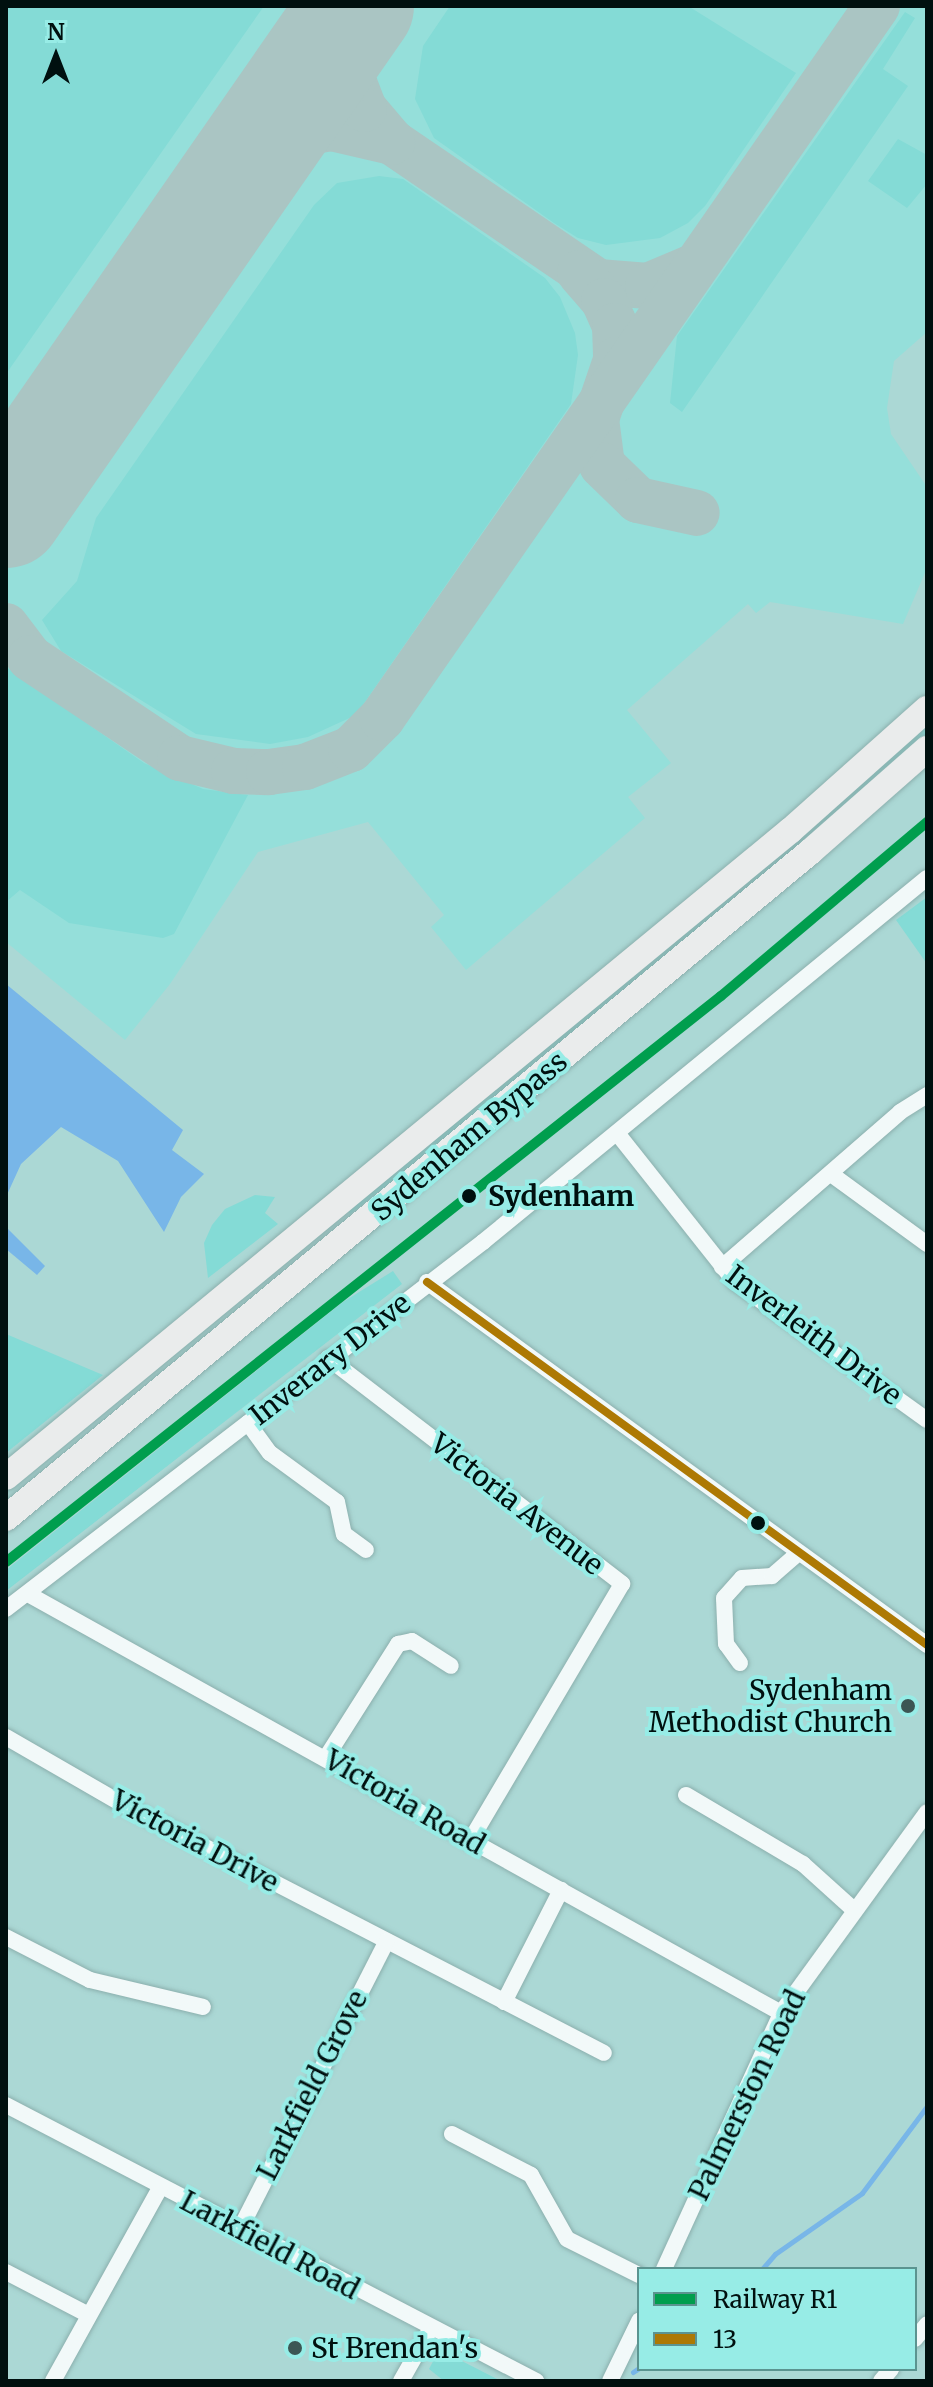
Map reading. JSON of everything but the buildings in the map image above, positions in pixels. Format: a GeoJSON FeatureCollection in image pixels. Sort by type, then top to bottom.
{"type":"FeatureCollection","features":[{"type":"Feature","properties":{"kind":"highway","name":"Sydenham Bypass"},"geometry":{"type":"LineString","coordinates":[[6,1477],[791,830],[927,709]]}},
{"type":"Feature","properties":{"kind":"highway","name":"Sydenham Bypass"},"geometry":{"type":"LineString","coordinates":[[6,1518],[420,1178],[927,749]]}},
{"type":"Feature","properties":{"kind":"street","name":"Inverary Drive"},"geometry":{"type":"LineString","coordinates":[[6,1609],[617,1133],[927,878]]}},
{"type":"Feature","properties":{"kind":"street"},"geometry":{"type":"LineString","coordinates":[[722,1267],[900,1112],[927,1095]]}},
{"type":"Feature","properties":{"kind":"street","name":"Inverleith Drive"},"geometry":{"type":"LineString","coordinates":[[617,1133],[722,1267],[751,1295],[927,1420]]}},
{"type":"Feature","properties":{"kind":"street"},"geometry":{"type":"LineString","coordinates":[[831,1174],[927,1244]]}},
{"type":"Feature","properties":{"kind":"street"},"geometry":{"type":"LineString","coordinates":[[427,1282],[927,1645]]}},
{"type":"Feature","properties":{"kind":"street","name":"Victoria Avenue"},"geometry":{"type":"LineString","coordinates":[[328,1358],[622,1584],[470,1841]]}},
{"type":"Feature","properties":{"kind":"street"},"geometry":{"type":"LineString","coordinates":[[248,1423],[270,1453],[337,1502],[344,1534],[366,1550]]}},
{"type":"Feature","properties":{"kind":"street"},"geometry":{"type":"LineString","coordinates":[[740,1663],[726,1644],[721,1609],[729,1591],[742,1578],[781,1572],[798,1553]]}},
{"type":"Feature","properties":{"kind":"street","name":"Victoria Road"},"geometry":{"type":"LineString","coordinates":[[28,1594],[327,1756],[470,1841],[781,2013]]}},
{"type":"Feature","properties":{"kind":"street"},"geometry":{"type":"LineString","coordinates":[[327,1756],[398,1644],[419,1644],[451,1666]]}},
{"type":"Feature","properties":{"kind":"street"},"geometry":{"type":"LineString","coordinates":[[711,1655],[726,1644]]}},
{"type":"Feature","properties":{"kind":"street","name":"Victoria Drive"},"geometry":{"type":"LineString","coordinates":[[6,1737],[124,1805],[604,2053]]}},
{"type":"Feature","properties":{"kind":"street"},"geometry":{"type":"LineString","coordinates":[[686,1795],[803,1864],[853,1909]]}},
{"type":"Feature","properties":{"kind":"street","name":"Palmerston Road"},"geometry":{"type":"LineString","coordinates":[[665,2267],[781,2013],[853,1909],[927,1812]]}},
{"type":"Feature","properties":{"kind":"street"},"geometry":{"type":"LineString","coordinates":[[504,2002],[561,1890]]}},
{"type":"Feature","properties":{"kind":"street"},"geometry":{"type":"LineString","coordinates":[[6,1937],[90,1980],[203,2007]]}},
{"type":"Feature","properties":{"kind":"street","name":"Larkfield Grove"},"geometry":{"type":"LineString","coordinates":[[240,2229],[387,1941]]}},
{"type":"Feature","properties":{"kind":"street","name":"Larkfield Road"},"geometry":{"type":"LineString","coordinates":[[6,2105],[160,2188],[536,2381]]}},
{"type":"Feature","properties":{"kind":"street"},"geometry":{"type":"LineString","coordinates":[[452,2134],[531,2175],[567,2239],[637,2274]]}},
{"type":"Feature","properties":{"kind":"street"},"geometry":{"type":"LineString","coordinates":[[53,2381],[160,2188]]}},
{"type":"Feature","properties":{"kind":"street"},"geometry":{"type":"LineString","coordinates":[[6,2272],[89,2315]]}},
{"type":"Feature","properties":{"kind":"street"},"geometry":{"type":"LineString","coordinates":[[610,2381],[637,2325]]}},
{"type":"Feature","properties":{"kind":"street"},"geometry":{"type":"LineString","coordinates":[[401,2381],[431,2328]]}},
{"type":"Feature","properties":{"kind":"shaded area"},"geometry":{"type":"Polygon","coordinates":[[[6,6],[927,6],[927,332],[894,361],[887,408],[891,434],[927,487],[927,568],[903,624],[770,602],[756,613],[748,604],[627,710],[671,763],[628,797],[645,818],[466,970],[431,927],[444,915],[368,822],[258,852],[170,984],[125,1040],[6,942],[6,6]]]}},
{"type":"Feature","properties":{"kind":"shaded area"},"geometry":{"type":"Polygon","coordinates":[[[6,6],[264,6],[6,374],[6,6]]]}},
{"type":"Feature","properties":{"kind":"shaded area"},"geometry":{"type":"Polygon","coordinates":[[[450,6],[688,6],[796,73],[705,206],[688,223],[660,238],[606,245],[578,238],[434,138],[415,99],[423,46],[450,6]]]}},
{"type":"Feature","properties":{"kind":"shaded area"},"geometry":{"type":"Polygon","coordinates":[[[905,12],[915,18],[883,69],[908,86],[682,412],[670,403],[677,336],[905,12]]]}},
{"type":"Feature","properties":{"kind":"shaded area"},"geometry":{"type":"Polygon","coordinates":[[[898,139],[927,155],[927,184],[907,208],[868,181],[898,139]]]}},
{"type":"Feature","properties":{"kind":"shaded area"},"geometry":{"type":"Polygon","coordinates":[[[379,176],[403,179],[545,278],[560,297],[575,333],[578,355],[571,404],[356,715],[308,737],[270,744],[196,734],[61,651],[42,620],[77,581],[96,518],[314,205],[337,183],[379,176]]]}},
{"type":"Feature","properties":{"kind":"shaded area"},"geometry":{"type":"Polygon","coordinates":[[[6,667],[144,763],[203,789],[248,795],[174,934],[163,938],[69,923],[20,890],[6,902],[6,667]]]}},
{"type":"Feature","properties":{"kind":"shaded area"},"geometry":{"type":"Polygon","coordinates":[[[927,725],[927,735],[847,809],[449,1138],[350,1214],[348,1210],[927,725]]]}},
{"type":"Feature","properties":{"kind":"shaded area"},"geometry":{"type":"Polygon","coordinates":[[[927,897],[927,964],[896,920],[927,897]]]}},
{"type":"Feature","properties":{"kind":"shaded area"},"geometry":{"type":"Polygon","coordinates":[[[6,984],[183,1130],[172,1150],[204,1174],[181,1197],[164,1232],[118,1161],[61,1127],[21,1164],[6,1197],[6,984]]]}},
{"type":"Feature","properties":{"kind":"shaded area"},"geometry":{"type":"Polygon","coordinates":[[[255,1195],[275,1197],[265,1213],[278,1224],[208,1278],[204,1243],[212,1225],[225,1209],[255,1195]]]}},
{"type":"Feature","properties":{"kind":"shaded area"},"geometry":{"type":"Polygon","coordinates":[[[6,1227],[45,1266],[37,1275],[6,1249],[6,1227]]]}},
{"type":"Feature","properties":{"kind":"shaded area"},"geometry":{"type":"Polygon","coordinates":[[[393,1271],[402,1284],[6,1591],[6,1570],[343,1302],[393,1271]]]}},
{"type":"Feature","properties":{"kind":"shaded area"},"geometry":{"type":"Polygon","coordinates":[[[6,1334],[103,1375],[6,1453],[6,1334]]]}},
{"type":"Feature","properties":{"kind":"shaded area"},"geometry":{"type":"Polygon","coordinates":[[[439,2350],[501,2381],[444,2381],[429,2369],[439,2350]]]}},
{"type":"Feature","properties":{"kind":"waterway"},"geometry":{"type":"LineString","coordinates":[[764,2267],[775,2254],[862,2193],[927,2106]]}},
{"type":"Feature","properties":{"kind":"waterway"},"geometry":{"type":"LineString","coordinates":[[633,2372],[637,2369]]}},
{"type":"Feature","properties":{"kind":"taxiway"},"geometry":{"type":"LineString","coordinates":[[235,183],[276,145],[300,134],[332,128],[392,142],[364,109],[353,80],[353,46],[362,6]]}},
{"type":"Feature","properties":{"kind":"taxiway"},"geometry":{"type":"LineString","coordinates":[[6,626],[30,658],[180,758],[234,771],[269,772],[305,767],[351,749],[382,718],[877,6]]}},
{"type":"Feature","properties":{"kind":"taxiway"},"geometry":{"type":"LineString","coordinates":[[392,142],[598,282],[648,286],[693,267]]}},
{"type":"Feature","properties":{"kind":"taxiway"},"geometry":{"type":"LineString","coordinates":[[580,273],[604,301],[615,326],[616,360],[596,419],[602,465],[638,500],[697,513]]}},
{"type":"Feature","properties":{"kind":"runway"},"geometry":{"type":"LineString","coordinates":[[6,511],[357,6]]}},
{"type":"Feature","properties":{"kind":"rail line","name":"R1"},"geometry":{"type":"LineString","coordinates":[[6,1562],[721,996],[927,822]]}},
{"type":"Feature","properties":{"kind":"transit line","name":"13"},"geometry":{"type":"LineString","coordinates":[[427,1282],[927,1645]]}},
{"type":"Feature","properties":{"kind":"place","name":"Sydenham"},"geometry":{"type":"Point","coordinates":[469,1196]}},
{"type":"Feature","properties":{"kind":"place","name":"Sydenham Methodist Church"},"geometry":{"type":"Point","coordinates":[908,1706]}},
{"type":"Feature","properties":{"kind":"place","name":"St Brendan's"},"geometry":{"type":"Point","coordinates":[295,2348]}}]}
